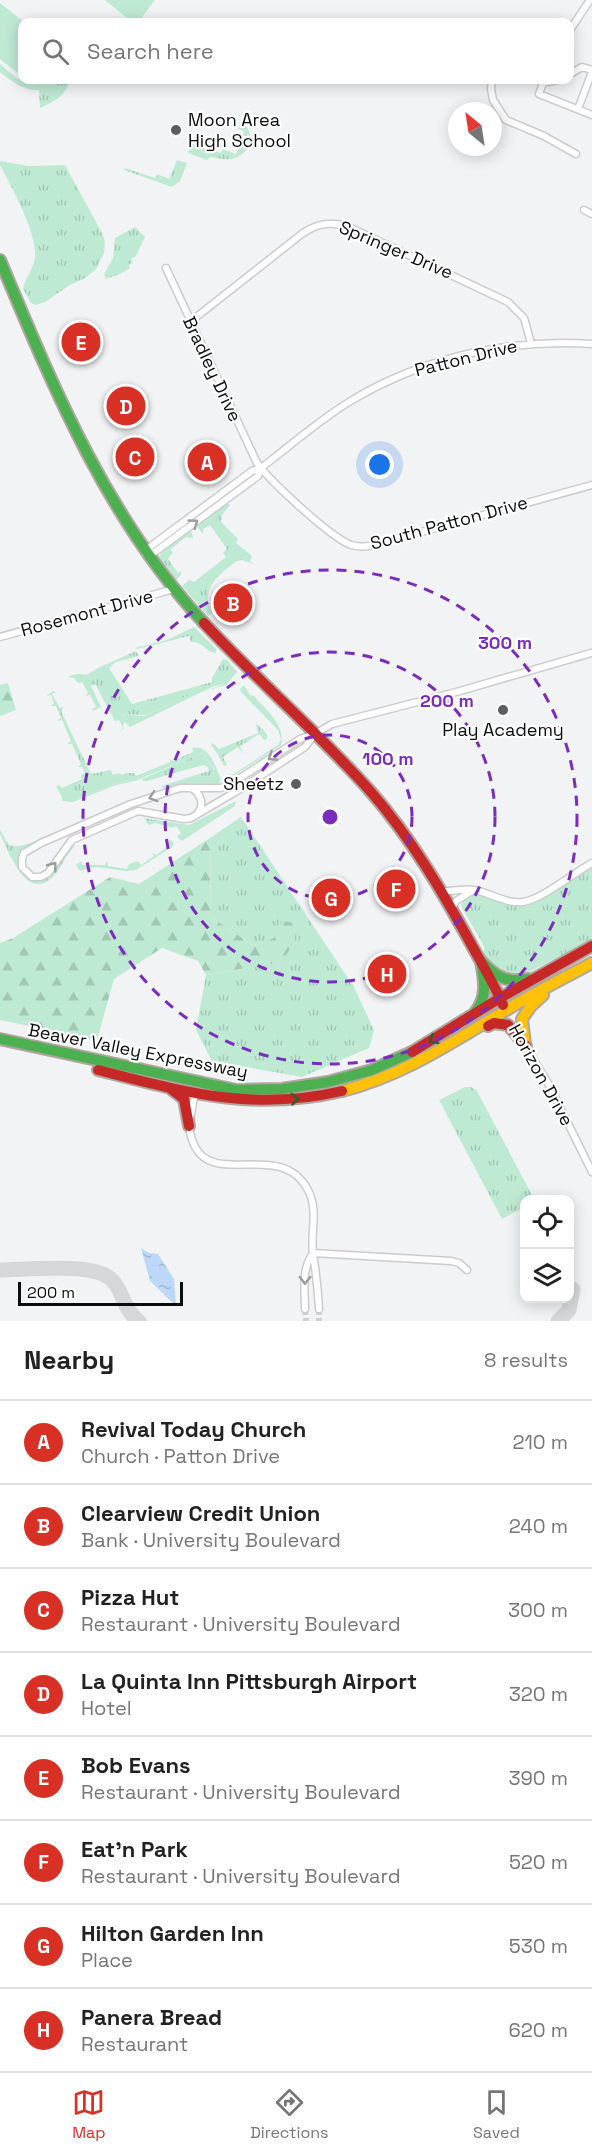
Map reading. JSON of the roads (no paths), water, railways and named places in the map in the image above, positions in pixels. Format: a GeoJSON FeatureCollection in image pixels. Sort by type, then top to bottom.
{"type":"FeatureCollection","features":[{"type":"Feature","properties":{"kind":"main road"},"geometry":{"type":"LineString","coordinates":[[0,260],[81,449],[108,497],[145,553],[227,649],[315,734],[389,815],[411,843],[442,891],[481,961],[505,1011]]}},
{"type":"Feature","properties":{"kind":"main road","name":"Beaver Valley Expressway"},"geometry":{"type":"LineString","coordinates":[[0,1047],[165,1086],[272,1091],[305,1088],[384,1065],[413,1052],[500,998],[592,946]]}},
{"type":"Feature","properties":{"kind":"main road"},"geometry":{"type":"LineString","coordinates":[[481,961],[497,977],[506,981],[541,976]]}},
{"type":"Feature","properties":{"kind":"main road"},"geometry":{"type":"LineString","coordinates":[[466,1020],[479,1008],[484,995],[481,961]]}},
{"type":"Feature","properties":{"kind":"main road"},"geometry":{"type":"LineString","coordinates":[[526,1046],[522,1019],[531,1006],[558,982],[592,963]]}},
{"type":"Feature","properties":{"kind":"main road","name":"Beaver Valley Expressway"},"geometry":{"type":"LineString","coordinates":[[0,1039],[196,1088],[263,1101],[328,1094],[364,1086],[395,1074],[424,1060],[558,982]]}},
{"type":"Feature","properties":{"kind":"main road"},"geometry":{"type":"LineString","coordinates":[[456,1041],[463,1042],[494,1023],[501,1022],[508,1025],[526,1046]]}},
{"type":"Feature","properties":{"kind":"main road"},"geometry":{"type":"LineString","coordinates":[[165,1086],[184,1099],[189,1126]]}},
{"type":"Feature","properties":{"kind":"street"},"geometry":{"type":"LineString","coordinates":[[574,24],[590,0]]}},
{"type":"Feature","properties":{"kind":"street"},"geometry":{"type":"LineString","coordinates":[[574,72],[582,67],[592,71],[578,109]]}},
{"type":"Feature","properties":{"kind":"street"},"geometry":{"type":"LineString","coordinates":[[492,84],[493,100],[506,120],[553,140],[576,154]]}},
{"type":"Feature","properties":{"kind":"street"},"geometry":{"type":"LineString","coordinates":[[543,84],[539,94],[592,115]]}},
{"type":"Feature","properties":{"kind":"street"},"geometry":{"type":"LineString","coordinates":[[584,210],[592,214]]}},
{"type":"Feature","properties":{"kind":"street","name":"Springer Drive"},"geometry":{"type":"LineString","coordinates":[[190,322],[303,233],[320,225],[335,223],[349,227],[508,302],[524,318],[531,343]]}},
{"type":"Feature","properties":{"kind":"street","name":"Bradley Drive"},"geometry":{"type":"LineString","coordinates":[[166,268],[254,458],[261,468]]}},
{"type":"Feature","properties":{"kind":"street","name":"Patton Drive"},"geometry":{"type":"LineString","coordinates":[[145,553],[155,552],[258,476],[261,468],[339,409],[390,380],[430,364],[531,343],[592,344]]}},
{"type":"Feature","properties":{"kind":"street","name":"South Patton Drive"},"geometry":{"type":"LineString","coordinates":[[261,468],[268,477],[337,537],[354,546],[363,547],[592,485]]}},
{"type":"Feature","properties":{"kind":"street","name":"Rosemont Drive"},"geometry":{"type":"LineString","coordinates":[[0,637],[174,589]]}},
{"type":"Feature","properties":{"kind":"street"},"geometry":{"type":"LineString","coordinates":[[315,734],[305,747],[197,814],[184,819],[138,811],[70,842],[44,876],[32,877],[22,867],[23,856],[31,848],[131,804],[180,788],[221,788],[300,739],[337,722],[460,691],[591,653]]}},
{"type":"Feature","properties":{"kind":"street"},"geometry":{"type":"LineString","coordinates":[[189,787],[200,797],[201,807],[197,814]]}},
{"type":"Feature","properties":{"kind":"street"},"geometry":{"type":"LineString","coordinates":[[442,891],[476,890],[512,902],[524,902],[539,896],[592,863]]}},
{"type":"Feature","properties":{"kind":"street"},"geometry":{"type":"LineString","coordinates":[[452,908],[456,901],[476,890]]}},
{"type":"Feature","properties":{"kind":"street","name":"Horizon Drive"},"geometry":{"type":"LineString","coordinates":[[505,1011],[548,1083],[592,1172]]}},
{"type":"Feature","properties":{"kind":"street"},"geometry":{"type":"LineString","coordinates":[[196,1088],[189,1126],[196,1148],[212,1162],[230,1165],[277,1165],[291,1170],[300,1178],[310,1193],[315,1224],[313,1253],[319,1309]]}},
{"type":"Feature","properties":{"kind":"street"},"geometry":{"type":"LineString","coordinates":[[313,1253],[449,1261],[459,1263],[467,1270]]}},
{"type":"Feature","properties":{"kind":"street"},"geometry":{"type":"LineString","coordinates":[[305,1310],[304,1273],[313,1253]]}},
{"type":"Feature","properties":{"kind":"water"},"geometry":{"type":"Polygon","coordinates":[[[141,1248],[149,1253],[158,1254],[174,1279],[176,1306],[150,1281],[141,1248]]]}},
{"type":"Feature","properties":{"kind":"tunnel"},"geometry":{"type":"LineString","coordinates":[[305,1309],[306,1321]]}},
{"type":"Feature","properties":{"kind":"tunnel"},"geometry":{"type":"LineString","coordinates":[[319,1309],[319,1321]]}},
{"type":"Feature","properties":{"kind":"place","name":"Moon Area High School"},"geometry":{"type":"Point","coordinates":[176,130]}},
{"type":"Feature","properties":{"kind":"place","name":"Bob Evans"},"geometry":{"type":"Point","coordinates":[81,342]}},
{"type":"Feature","properties":{"kind":"place","name":"La Quinta Inn Pittsburgh Airport"},"geometry":{"type":"Point","coordinates":[126,406]}},
{"type":"Feature","properties":{"kind":"place","name":"Pizza Hut"},"geometry":{"type":"Point","coordinates":[135,457]}},
{"type":"Feature","properties":{"kind":"place","name":"Revival Today Church"},"geometry":{"type":"Point","coordinates":[207,462]}},
{"type":"Feature","properties":{"kind":"place","name":"Clearview Credit Union"},"geometry":{"type":"Point","coordinates":[233,603]}},
{"type":"Feature","properties":{"kind":"place","name":"Play Academy"},"geometry":{"type":"Point","coordinates":[503,710]}},
{"type":"Feature","properties":{"kind":"place","name":"Sheetz"},"geometry":{"type":"Point","coordinates":[296,784]}},
{"type":"Feature","properties":{"kind":"place","name":"Eat'n Park"},"geometry":{"type":"Point","coordinates":[396,889]}},
{"type":"Feature","properties":{"kind":"place","name":"Hilton Garden Inn"},"geometry":{"type":"Point","coordinates":[331,898]}},
{"type":"Feature","properties":{"kind":"place","name":"Panera Bread"},"geometry":{"type":"Point","coordinates":[387,974]}}]}
